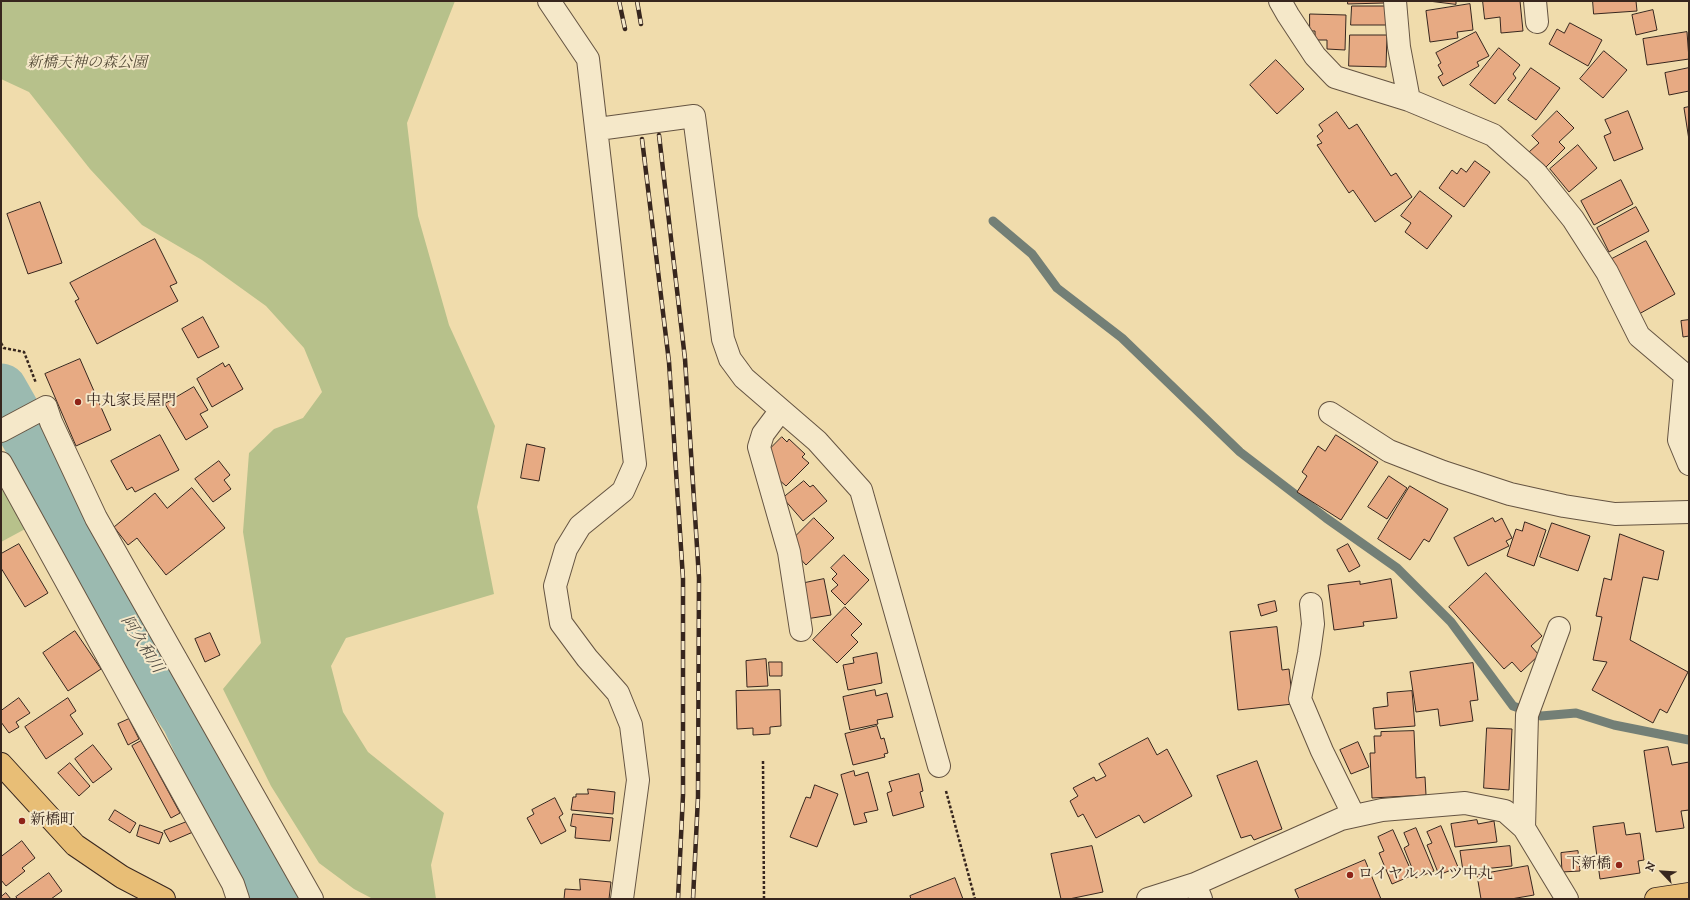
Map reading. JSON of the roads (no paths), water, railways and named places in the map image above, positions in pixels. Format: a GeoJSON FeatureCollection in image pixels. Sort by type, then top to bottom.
{"type":"FeatureCollection","features":[{"type":"Feature","properties":{"kind":"main road"},"geometry":{"type":"LineString","coordinates":[[1,764],[75,845],[122,877],[164,899]]}},
{"type":"Feature","properties":{"kind":"main road"},"geometry":{"type":"LineString","coordinates":[[1656,899],[1689,894]]}},
{"type":"Feature","properties":{"kind":"street"},"geometry":{"type":"LineString","coordinates":[[549,1],[588,59],[598,129],[635,464],[623,491],[580,526],[566,550],[555,586],[561,623],[587,658],[618,693],[631,725],[638,780],[622,899]]}},
{"type":"Feature","properties":{"kind":"street"},"geometry":{"type":"LineString","coordinates":[[1280,1],[1315,56],[1335,77],[1409,100],[1493,135],[1536,173],[1573,219],[1607,272],[1639,336],[1685,375],[1679,440],[1689,464]]}},
{"type":"Feature","properties":{"kind":"street"},"geometry":{"type":"LineString","coordinates":[[1395,1],[1399,47],[1409,100]]}},
{"type":"Feature","properties":{"kind":"street"},"geometry":{"type":"LineString","coordinates":[[598,129],[694,116],[723,339],[730,359],[744,378],[817,440],[861,490],[939,766]]}},
{"type":"Feature","properties":{"kind":"street"},"geometry":{"type":"LineString","coordinates":[[1,431],[46,408],[51,422],[96,518],[312,899]]}},
{"type":"Feature","properties":{"kind":"street"},"geometry":{"type":"LineString","coordinates":[[781,410],[763,434],[759,447],[789,552],[801,630]]}},
{"type":"Feature","properties":{"kind":"street"},"geometry":{"type":"LineString","coordinates":[[1330,413],[1389,451],[1443,472],[1510,494],[1564,506],[1615,514],[1689,512]]}},
{"type":"Feature","properties":{"kind":"street"},"geometry":{"type":"LineString","coordinates":[[1,463],[233,884],[238,899]]}},
{"type":"Feature","properties":{"kind":"street"},"geometry":{"type":"LineString","coordinates":[[1311,604],[1313,624],[1300,699],[1322,751],[1354,816]]}},
{"type":"Feature","properties":{"kind":"street"},"geometry":{"type":"LineString","coordinates":[[1524,828],[1527,715],[1560,628]]}},
{"type":"Feature","properties":{"kind":"street"},"geometry":{"type":"LineString","coordinates":[[1148,899],[1198,892],[1341,819],[1382,810],[1466,803],[1505,811],[1524,828],[1567,899]]}},
{"type":"Feature","properties":{"kind":"waterway"},"geometry":{"type":"LineString","coordinates":[[993,221],[1032,254],[1057,288],[1122,338],[1240,452],[1326,518],[1397,568],[1451,622],[1513,706],[1541,716],[1576,713],[1614,725],[1689,740]]}},
{"type":"Feature","properties":{"kind":"waterway","name":"阿久和川"},"geometry":{"type":"LineString","coordinates":[[1,390],[84,536],[125,623],[188,719],[211,768],[280,899]]}},
{"type":"Feature","properties":{"kind":"railway"},"geometry":{"type":"LineString","coordinates":[[619,1],[625,29]]}},
{"type":"Feature","properties":{"kind":"railway"},"geometry":{"type":"LineString","coordinates":[[637,1],[641,24]]}},
{"type":"Feature","properties":{"kind":"railway"},"geometry":{"type":"LineString","coordinates":[[659,135],[685,359],[699,578],[698,797],[693,899]]}},
{"type":"Feature","properties":{"kind":"railway"},"geometry":{"type":"LineString","coordinates":[[642,139],[669,362],[683,579],[683,795],[678,899]]}},
{"type":"Feature","properties":{"kind":"place","name":"中丸家長屋門"},"geometry":{"type":"Point","coordinates":[78,402]}},
{"type":"Feature","properties":{"kind":"place","name":"新橋町"},"geometry":{"type":"Point","coordinates":[22,821]}},
{"type":"Feature","properties":{"kind":"place","name":"下新橋"},"geometry":{"type":"Point","coordinates":[1619,865]}},
{"type":"Feature","properties":{"kind":"place","name":"ロイヤルハイツ中丸"},"geometry":{"type":"Point","coordinates":[1350,875]}},
{"type":"Feature","properties":{"kind":"park label","name":"新橋天神の森公園"},"geometry":{"type":"Point","coordinates":[87,64]}}]}
